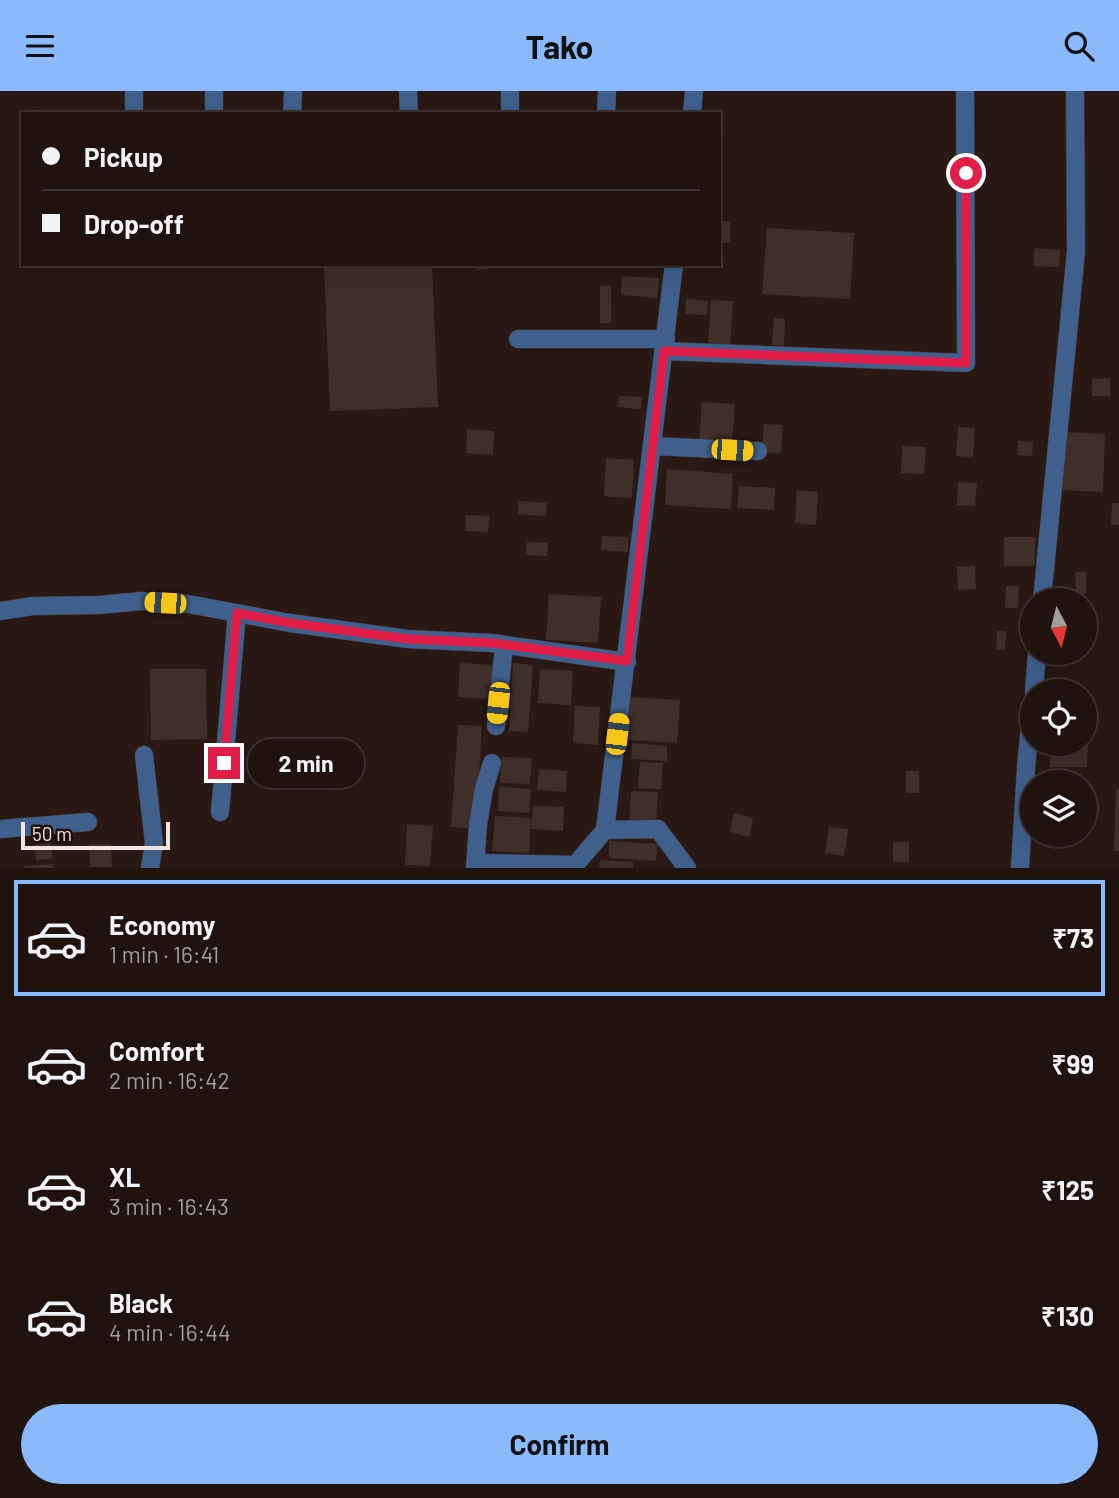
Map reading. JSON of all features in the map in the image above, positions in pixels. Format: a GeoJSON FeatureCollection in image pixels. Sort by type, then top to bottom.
{"type":"FeatureCollection","features":[{"type":"Feature","properties":{"kind":"street"},"geometry":{"type":"LineString","coordinates":[[134,91],[134,112]]}},
{"type":"Feature","properties":{"kind":"street"},"geometry":{"type":"LineString","coordinates":[[214,91],[214,112]]}},
{"type":"Feature","properties":{"kind":"street"},"geometry":{"type":"LineString","coordinates":[[292,112],[293,91]]}},
{"type":"Feature","properties":{"kind":"street"},"geometry":{"type":"LineString","coordinates":[[408,91],[409,112]]}},
{"type":"Feature","properties":{"kind":"street"},"geometry":{"type":"LineString","coordinates":[[510,91],[510,112]]}},
{"type":"Feature","properties":{"kind":"street"},"geometry":{"type":"LineString","coordinates":[[606,112],[607,91]]}},
{"type":"Feature","properties":{"kind":"street"},"geometry":{"type":"LineString","coordinates":[[692,112],[694,91]]}},
{"type":"Feature","properties":{"kind":"street"},"geometry":{"type":"LineString","coordinates":[[518,339],[966,363],[965,91]]}},
{"type":"Feature","properties":{"kind":"street"},"geometry":{"type":"LineString","coordinates":[[1043,588],[1076,251],[1075,91]]}},
{"type":"Feature","properties":{"kind":"street"},"geometry":{"type":"LineString","coordinates":[[475,868],[483,863],[575,865],[605,830],[674,266]]}},
{"type":"Feature","properties":{"kind":"street"},"geometry":{"type":"LineString","coordinates":[[653,446],[758,451]]}},
{"type":"Feature","properties":{"kind":"street"},"geometry":{"type":"LineString","coordinates":[[0,611],[33,606],[142,601],[188,604],[290,623],[408,639],[504,645],[627,661]]}},
{"type":"Feature","properties":{"kind":"street"},"geometry":{"type":"LineString","coordinates":[[220,812],[237,613]]}},
{"type":"Feature","properties":{"kind":"street"},"geometry":{"type":"LineString","coordinates":[[496,726],[504,645]]}},
{"type":"Feature","properties":{"kind":"street"},"geometry":{"type":"LineString","coordinates":[[144,755],[154,843],[150,868]]}},
{"type":"Feature","properties":{"kind":"street"},"geometry":{"type":"LineString","coordinates":[[1020,868],[1027,756]]}},
{"type":"Feature","properties":{"kind":"street"},"geometry":{"type":"LineString","coordinates":[[475,868],[478,824],[492,763]]}},
{"type":"Feature","properties":{"kind":"street"},"geometry":{"type":"LineString","coordinates":[[0,829],[88,822]]}},
{"type":"Feature","properties":{"kind":"street"},"geometry":{"type":"LineString","coordinates":[[605,830],[658,829],[687,868]]}},
{"type":"Feature","properties":{"kind":"building"},"geometry":{"type":"Polygon","coordinates":[[[721,221],[730,221],[730,243],[721,243],[721,221]]]}},
{"type":"Feature","properties":{"kind":"building"},"geometry":{"type":"Polygon","coordinates":[[[767,228],[854,233],[850,299],[762,294],[767,228]]]}},
{"type":"Feature","properties":{"kind":"building"},"geometry":{"type":"Polygon","coordinates":[[[1035,248],[1060,250],[1059,267],[1033,266],[1035,248]]]}},
{"type":"Feature","properties":{"kind":"building"},"geometry":{"type":"Polygon","coordinates":[[[324,266],[432,266],[438,407],[330,411],[324,266]]]}},
{"type":"Feature","properties":{"kind":"building"},"geometry":{"type":"Polygon","coordinates":[[[477,266],[501,266],[501,267],[477,270],[477,266]]]}},
{"type":"Feature","properties":{"kind":"building"},"geometry":{"type":"Polygon","coordinates":[[[622,276],[659,278],[657,298],[621,295],[622,276]]]}},
{"type":"Feature","properties":{"kind":"building"},"geometry":{"type":"Polygon","coordinates":[[[600,286],[611,286],[611,323],[600,323],[600,286]]]}},
{"type":"Feature","properties":{"kind":"building"},"geometry":{"type":"Polygon","coordinates":[[[686,299],[708,301],[707,315],[685,314],[686,299]]]}},
{"type":"Feature","properties":{"kind":"building"},"geometry":{"type":"Polygon","coordinates":[[[711,300],[733,301],[730,349],[708,347],[711,300]]]}},
{"type":"Feature","properties":{"kind":"building"},"geometry":{"type":"Polygon","coordinates":[[[774,318],[785,319],[784,346],[772,345],[774,318]]]}},
{"type":"Feature","properties":{"kind":"building"},"geometry":{"type":"Polygon","coordinates":[[[1110,378],[1110,396],[1092,396],[1092,379],[1110,378]]]}},
{"type":"Feature","properties":{"kind":"building"},"geometry":{"type":"Polygon","coordinates":[[[619,396],[642,397],[641,409],[618,407],[619,396]]]}},
{"type":"Feature","properties":{"kind":"building"},"geometry":{"type":"Polygon","coordinates":[[[702,402],[735,404],[732,445],[699,442],[702,402]]]}},
{"type":"Feature","properties":{"kind":"building"},"geometry":{"type":"Polygon","coordinates":[[[764,424],[783,425],[781,453],[762,452],[764,424]]]}},
{"type":"Feature","properties":{"kind":"building"},"geometry":{"type":"Polygon","coordinates":[[[958,427],[975,428],[973,457],[956,456],[958,427]]]}},
{"type":"Feature","properties":{"kind":"building"},"geometry":{"type":"Polygon","coordinates":[[[467,429],[494,431],[493,455],[466,453],[467,429]]]}},
{"type":"Feature","properties":{"kind":"building"},"geometry":{"type":"Polygon","coordinates":[[[1065,432],[1105,434],[1103,492],[1062,490],[1065,432]]]}},
{"type":"Feature","properties":{"kind":"building"},"geometry":{"type":"Polygon","coordinates":[[[1018,441],[1033,442],[1032,456],[1017,455],[1018,441]]]}},
{"type":"Feature","properties":{"kind":"building"},"geometry":{"type":"Polygon","coordinates":[[[902,446],[926,447],[924,474],[901,473],[902,446]]]}},
{"type":"Feature","properties":{"kind":"building"},"geometry":{"type":"Polygon","coordinates":[[[606,458],[634,460],[632,498],[604,496],[606,458]]]}},
{"type":"Feature","properties":{"kind":"building"},"geometry":{"type":"Polygon","coordinates":[[[667,469],[733,474],[731,509],[665,505],[667,469]]]}},
{"type":"Feature","properties":{"kind":"building"},"geometry":{"type":"Polygon","coordinates":[[[958,482],[977,483],[975,506],[957,505],[958,482]]]}},
{"type":"Feature","properties":{"kind":"building"},"geometry":{"type":"Polygon","coordinates":[[[739,486],[775,488],[774,510],[737,508],[739,486]]]}},
{"type":"Feature","properties":{"kind":"building"},"geometry":{"type":"Polygon","coordinates":[[[797,490],[818,492],[816,525],[795,523],[797,490]]]}},
{"type":"Feature","properties":{"kind":"building"},"geometry":{"type":"Polygon","coordinates":[[[519,501],[547,503],[546,516],[518,514],[519,501]]]}},
{"type":"Feature","properties":{"kind":"building"},"geometry":{"type":"Polygon","coordinates":[[[1112,503],[1119,503],[1119,525],[1111,525],[1112,503]]]}},
{"type":"Feature","properties":{"kind":"building"},"geometry":{"type":"Polygon","coordinates":[[[466,515],[489,516],[488,532],[465,531],[466,515]]]}},
{"type":"Feature","properties":{"kind":"building"},"geometry":{"type":"Polygon","coordinates":[[[602,536],[628,537],[628,552],[601,550],[602,536]]]}},
{"type":"Feature","properties":{"kind":"building"},"geometry":{"type":"Polygon","coordinates":[[[1004,537],[1035,537],[1035,566],[1004,566],[1004,537]]]}},
{"type":"Feature","properties":{"kind":"building"},"geometry":{"type":"Polygon","coordinates":[[[527,542],[548,543],[547,556],[526,555],[527,542]]]}},
{"type":"Feature","properties":{"kind":"building"},"geometry":{"type":"Polygon","coordinates":[[[975,566],[976,589],[958,590],[957,567],[975,566]]]}},
{"type":"Feature","properties":{"kind":"building"},"geometry":{"type":"Polygon","coordinates":[[[1075,572],[1086,572],[1086,588],[1076,588],[1075,572]]]}},
{"type":"Feature","properties":{"kind":"building"},"geometry":{"type":"Polygon","coordinates":[[[1006,586],[1019,586],[1018,608],[1005,608],[1006,586]]]}},
{"type":"Feature","properties":{"kind":"building"},"geometry":{"type":"Polygon","coordinates":[[[549,594],[601,597],[598,643],[546,640],[549,594]]]}},
{"type":"Feature","properties":{"kind":"building"},"geometry":{"type":"Polygon","coordinates":[[[997,631],[1006,631],[1005,650],[996,650],[997,631]]]}},
{"type":"Feature","properties":{"kind":"building"},"geometry":{"type":"Polygon","coordinates":[[[460,663],[493,665],[491,699],[458,697],[460,663]]]}},
{"type":"Feature","properties":{"kind":"building"},"geometry":{"type":"Polygon","coordinates":[[[513,663],[533,665],[528,732],[509,731],[513,663]]]}},
{"type":"Feature","properties":{"kind":"building"},"geometry":{"type":"Polygon","coordinates":[[[150,669],[206,669],[207,739],[151,740],[150,669]]]}},
{"type":"Feature","properties":{"kind":"building"},"geometry":{"type":"Polygon","coordinates":[[[540,669],[573,671],[571,705],[538,703],[540,669]]]}},
{"type":"Feature","properties":{"kind":"building"},"geometry":{"type":"Polygon","coordinates":[[[628,697],[680,700],[677,743],[626,740],[628,697]]]}},
{"type":"Feature","properties":{"kind":"building"},"geometry":{"type":"Polygon","coordinates":[[[575,706],[600,707],[598,745],[573,743],[575,706]]]}},
{"type":"Feature","properties":{"kind":"building"},"geometry":{"type":"Polygon","coordinates":[[[458,725],[482,726],[476,829],[451,827],[458,725]]]}},
{"type":"Feature","properties":{"kind":"building"},"geometry":{"type":"Polygon","coordinates":[[[632,743],[667,746],[667,761],[631,759],[632,743]]]}},
{"type":"Feature","properties":{"kind":"building"},"geometry":{"type":"Polygon","coordinates":[[[1050,756],[1087,756],[1087,767],[1050,767],[1050,756]]]}},
{"type":"Feature","properties":{"kind":"building"},"geometry":{"type":"Polygon","coordinates":[[[502,757],[532,758],[530,784],[500,783],[502,757]]]}},
{"type":"Feature","properties":{"kind":"building"},"geometry":{"type":"Polygon","coordinates":[[[640,762],[663,763],[661,789],[638,788],[640,762]]]}},
{"type":"Feature","properties":{"kind":"building"},"geometry":{"type":"Polygon","coordinates":[[[539,769],[567,771],[566,792],[537,790],[539,769]]]}},
{"type":"Feature","properties":{"kind":"building"},"geometry":{"type":"Polygon","coordinates":[[[906,771],[919,771],[919,793],[906,793],[906,771]]]}},
{"type":"Feature","properties":{"kind":"building"},"geometry":{"type":"Polygon","coordinates":[[[499,787],[531,789],[529,813],[498,811],[499,787]]]}},
{"type":"Feature","properties":{"kind":"building"},"geometry":{"type":"Polygon","coordinates":[[[1116,789],[1119,789],[1119,851],[1114,851],[1116,789]]]}},
{"type":"Feature","properties":{"kind":"building"},"geometry":{"type":"Polygon","coordinates":[[[631,791],[658,792],[656,823],[629,821],[631,791]]]}},
{"type":"Feature","properties":{"kind":"building"},"geometry":{"type":"Polygon","coordinates":[[[533,806],[564,807],[563,831],[531,829],[533,806]]]}},
{"type":"Feature","properties":{"kind":"building"},"geometry":{"type":"Polygon","coordinates":[[[734,813],[753,818],[749,837],[730,832],[734,813]]]}},
{"type":"Feature","properties":{"kind":"building"},"geometry":{"type":"Polygon","coordinates":[[[495,816],[531,818],[529,853],[492,851],[495,816]]]}},
{"type":"Feature","properties":{"kind":"building"},"geometry":{"type":"Polygon","coordinates":[[[407,824],[433,826],[430,866],[405,865],[407,824]]]}},
{"type":"Feature","properties":{"kind":"building"},"geometry":{"type":"Polygon","coordinates":[[[829,827],[848,829],[844,856],[825,853],[829,827]]]}},
{"type":"Feature","properties":{"kind":"building"},"geometry":{"type":"Polygon","coordinates":[[[609,841],[658,844],[656,861],[609,858],[609,841]]]}},
{"type":"Feature","properties":{"kind":"building"},"geometry":{"type":"Polygon","coordinates":[[[893,842],[909,842],[909,862],[893,862],[893,842]]]}},
{"type":"Feature","properties":{"kind":"building"},"geometry":{"type":"Polygon","coordinates":[[[51,843],[53,858],[36,860],[34,845],[51,843]]]}},
{"type":"Feature","properties":{"kind":"building"},"geometry":{"type":"Polygon","coordinates":[[[89,844],[111,844],[112,867],[90,867],[89,844]]]}},
{"type":"Feature","properties":{"kind":"building"},"geometry":{"type":"Polygon","coordinates":[[[600,860],[633,862],[633,868],[599,868],[600,860]]]}},
{"type":"Feature","properties":{"kind":"building"},"geometry":{"type":"Polygon","coordinates":[[[53,864],[54,868],[24,868],[24,866],[53,864]]]}},
{"type":"Feature","properties":{"kind":"route"},"geometry":{"type":"LineString","coordinates":[[224,763],[237,613],[408,639],[492,643],[627,661],[664,351],[966,363],[966,173]]}}]}
